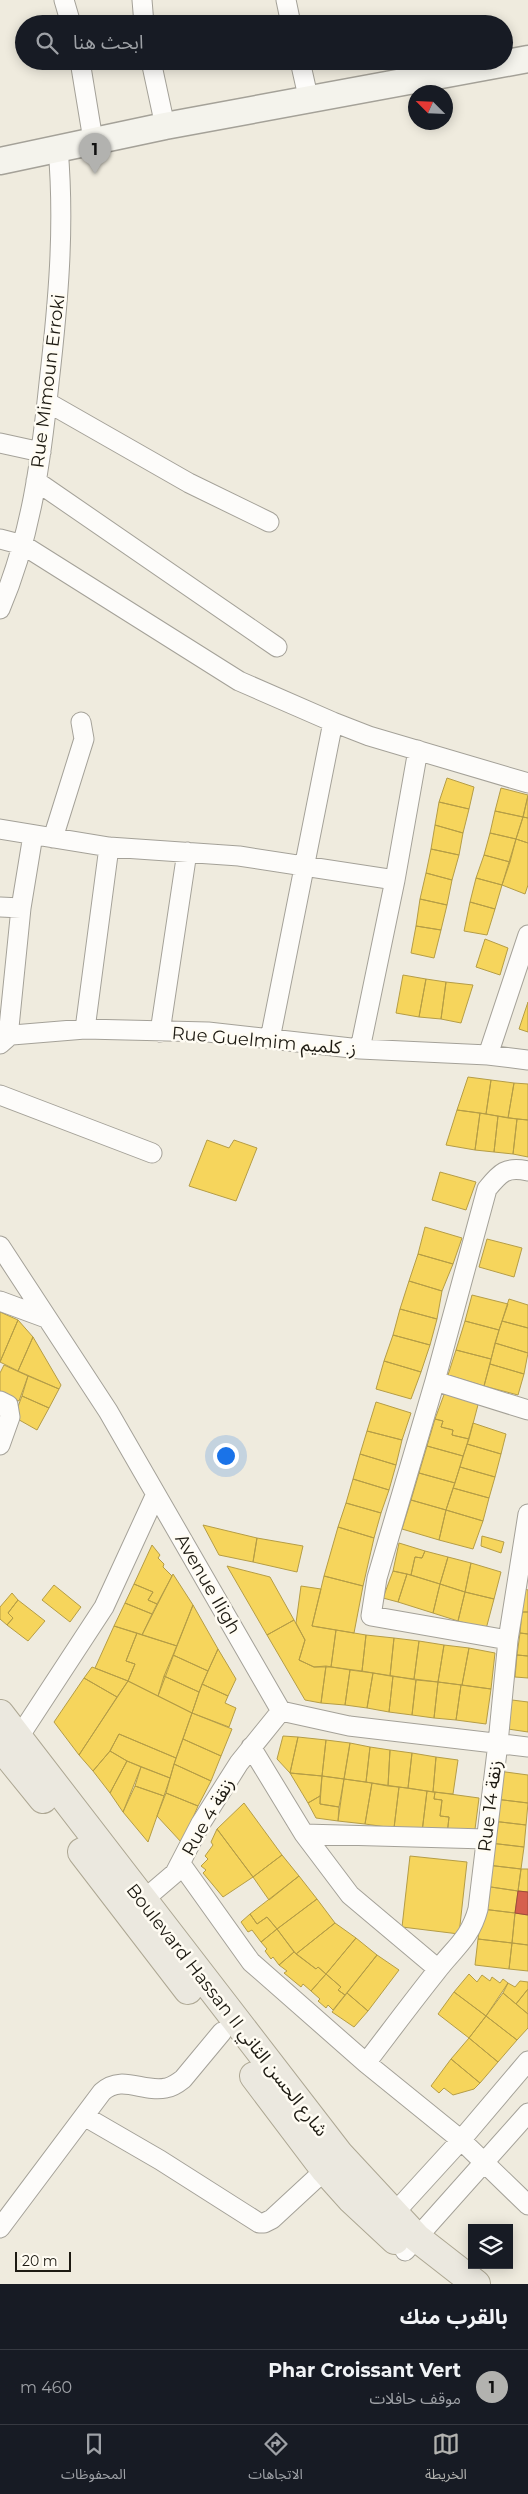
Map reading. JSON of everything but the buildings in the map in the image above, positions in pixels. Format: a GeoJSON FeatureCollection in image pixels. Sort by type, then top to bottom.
{"type":"FeatureCollection","features":[{"type":"Feature","properties":{"kind":"main road"},"geometry":{"type":"LineString","coordinates":[[513,63],[528,60]]}},
{"type":"Feature","properties":{"kind":"main road"},"geometry":{"type":"LineString","coordinates":[[0,161],[165,126],[475,70]]}},
{"type":"Feature","properties":{"kind":"main road","name":"Boulevard Hassan II شارع الحسن الثاني"},"geometry":{"type":"LineString","coordinates":[[0,1714],[9,1746],[31,1783],[338,2154],[387,2220],[448,2284]]}},
{"type":"Feature","properties":{"kind":"main road","name":"Boulevard Hassan II شارع الحسن الثاني"},"geometry":{"type":"LineString","coordinates":[[135,1907],[222,2032],[325,2170],[351,2199],[387,2220]]}},
{"type":"Feature","properties":{"kind":"main road","name":"Boulevard Hassan II شارع الحسن الثاني"},"geometry":{"type":"LineString","coordinates":[[411,2244],[476,2284]]}},
{"type":"Feature","properties":{"kind":"street"},"geometry":{"type":"LineString","coordinates":[[64,0],[68,15]]}},
{"type":"Feature","properties":{"kind":"street"},"geometry":{"type":"LineString","coordinates":[[142,0],[143,15]]}},
{"type":"Feature","properties":{"kind":"street"},"geometry":{"type":"LineString","coordinates":[[286,0],[289,15]]}},
{"type":"Feature","properties":{"kind":"street"},"geometry":{"type":"LineString","coordinates":[[82,70],[94,140]]}},
{"type":"Feature","properties":{"kind":"street"},"geometry":{"type":"LineString","coordinates":[[153,70],[165,126]]}},
{"type":"Feature","properties":{"kind":"street"},"geometry":{"type":"LineString","coordinates":[[302,70],[309,101]]}},
{"type":"Feature","properties":{"kind":"street","name":"Rue Mimoun Erroki"},"geometry":{"type":"LineString","coordinates":[[0,609],[23,545],[41,452],[60,280],[62,205],[58,148]]}},
{"type":"Feature","properties":{"kind":"street"},"geometry":{"type":"LineString","coordinates":[[47,402],[189,483],[269,522]]}},
{"type":"Feature","properties":{"kind":"street"},"geometry":{"type":"LineString","coordinates":[[0,443],[41,452]]}},
{"type":"Feature","properties":{"kind":"street"},"geometry":{"type":"LineString","coordinates":[[36,482],[277,647]]}},
{"type":"Feature","properties":{"kind":"street"},"geometry":{"type":"LineString","coordinates":[[0,539],[23,545],[166,633],[214,667],[239,681],[333,722],[418,750],[527,779]]}},
{"type":"Feature","properties":{"kind":"street"},"geometry":{"type":"LineString","coordinates":[[53,838],[84,739],[81,722]]}},
{"type":"Feature","properties":{"kind":"street"},"geometry":{"type":"LineString","coordinates":[[270,1039],[333,722]]}},
{"type":"Feature","properties":{"kind":"street"},"geometry":{"type":"LineString","coordinates":[[360,1049],[395,880],[418,750]]}},
{"type":"Feature","properties":{"kind":"street"},"geometry":{"type":"LineString","coordinates":[[0,829],[109,847],[239,856],[395,880]]}},
{"type":"Feature","properties":{"kind":"street"},"geometry":{"type":"LineString","coordinates":[[3,1039],[33,835]]}},
{"type":"Feature","properties":{"kind":"street"},"geometry":{"type":"LineString","coordinates":[[85,1029],[109,847]]}},
{"type":"Feature","properties":{"kind":"street"},"geometry":{"type":"LineString","coordinates":[[160,1032],[187,852]]}},
{"type":"Feature","properties":{"kind":"street"},"geometry":{"type":"LineString","coordinates":[[0,907],[21,908]]}},
{"type":"Feature","properties":{"kind":"street"},"geometry":{"type":"LineString","coordinates":[[488,1055],[528,935]]}},
{"type":"Feature","properties":{"kind":"street","name":"Rue Guelmim ز. كلميم"},"geometry":{"type":"LineString","coordinates":[[3,1039],[85,1029],[208,1032],[360,1049],[488,1055],[528,1060]]}},
{"type":"Feature","properties":{"kind":"street"},"geometry":{"type":"LineString","coordinates":[[0,1095],[152,1153]]}},
{"type":"Feature","properties":{"kind":"street"},"geometry":{"type":"LineString","coordinates":[[508,1640],[371,1616],[377,1578],[435,1381],[487,1189],[500,1173],[517,1169],[528,1171]]}},
{"type":"Feature","properties":{"kind":"street","name":"Avenue Iligh"},"geometry":{"type":"LineString","coordinates":[[0,1246],[108,1411],[281,1711]]}},
{"type":"Feature","properties":{"kind":"street"},"geometry":{"type":"LineString","coordinates":[[0,1301],[46,1318]]}},
{"type":"Feature","properties":{"kind":"street"},"geometry":{"type":"LineString","coordinates":[[435,1381],[528,1410]]}},
{"type":"Feature","properties":{"kind":"street"},"geometry":{"type":"LineString","coordinates":[[0,1400],[8,1405],[10,1417],[0,1445]]}},
{"type":"Feature","properties":{"kind":"street"},"geometry":{"type":"LineString","coordinates":[[9,1746],[104,1607],[156,1494]]}},
{"type":"Feature","properties":{"kind":"street","name":"Rue 14 زنقة"},"geometry":{"type":"LineString","coordinates":[[366,2063],[438,1969],[457,1949],[474,1923],[498,1743],[508,1640],[526,1551],[528,1514]]}},
{"type":"Feature","properties":{"kind":"street"},"geometry":{"type":"LineString","coordinates":[[281,1711],[349,1726],[528,1747]]}},
{"type":"Feature","properties":{"kind":"street","name":"Rue 4 زنقة"},"geometry":{"type":"LineString","coordinates":[[135,1907],[175,1873],[201,1823],[251,1747],[281,1711]]}},
{"type":"Feature","properties":{"kind":"street"},"geometry":{"type":"LineString","coordinates":[[251,1747],[304,1834],[350,1895],[438,1969]]}},
{"type":"Feature","properties":{"kind":"street"},"geometry":{"type":"LineString","coordinates":[[304,1834],[486,1839]]}},
{"type":"Feature","properties":{"kind":"street"},"geometry":{"type":"LineString","coordinates":[[181,1864],[251,1962],[366,2063],[461,2140],[528,2205]]}},
{"type":"Feature","properties":{"kind":"street"},"geometry":{"type":"LineString","coordinates":[[0,2228],[102,2092],[110,2085],[117,2083],[161,2089],[175,2084],[183,2079],[222,2032]]}},
{"type":"Feature","properties":{"kind":"street"},"geometry":{"type":"LineString","coordinates":[[387,2220],[461,2140],[528,2060]]}},
{"type":"Feature","properties":{"kind":"street"},"geometry":{"type":"LineString","coordinates":[[411,2244],[528,2113]]}},
{"type":"Feature","properties":{"kind":"street"},"geometry":{"type":"LineString","coordinates":[[84,2116],[160,2160],[259,2224],[272,2219],[325,2170]]}},
{"type":"Feature","properties":{"kind":"place","name":"Phar Croissant Vert"},"geometry":{"type":"Point","coordinates":[95,174]}}]}
